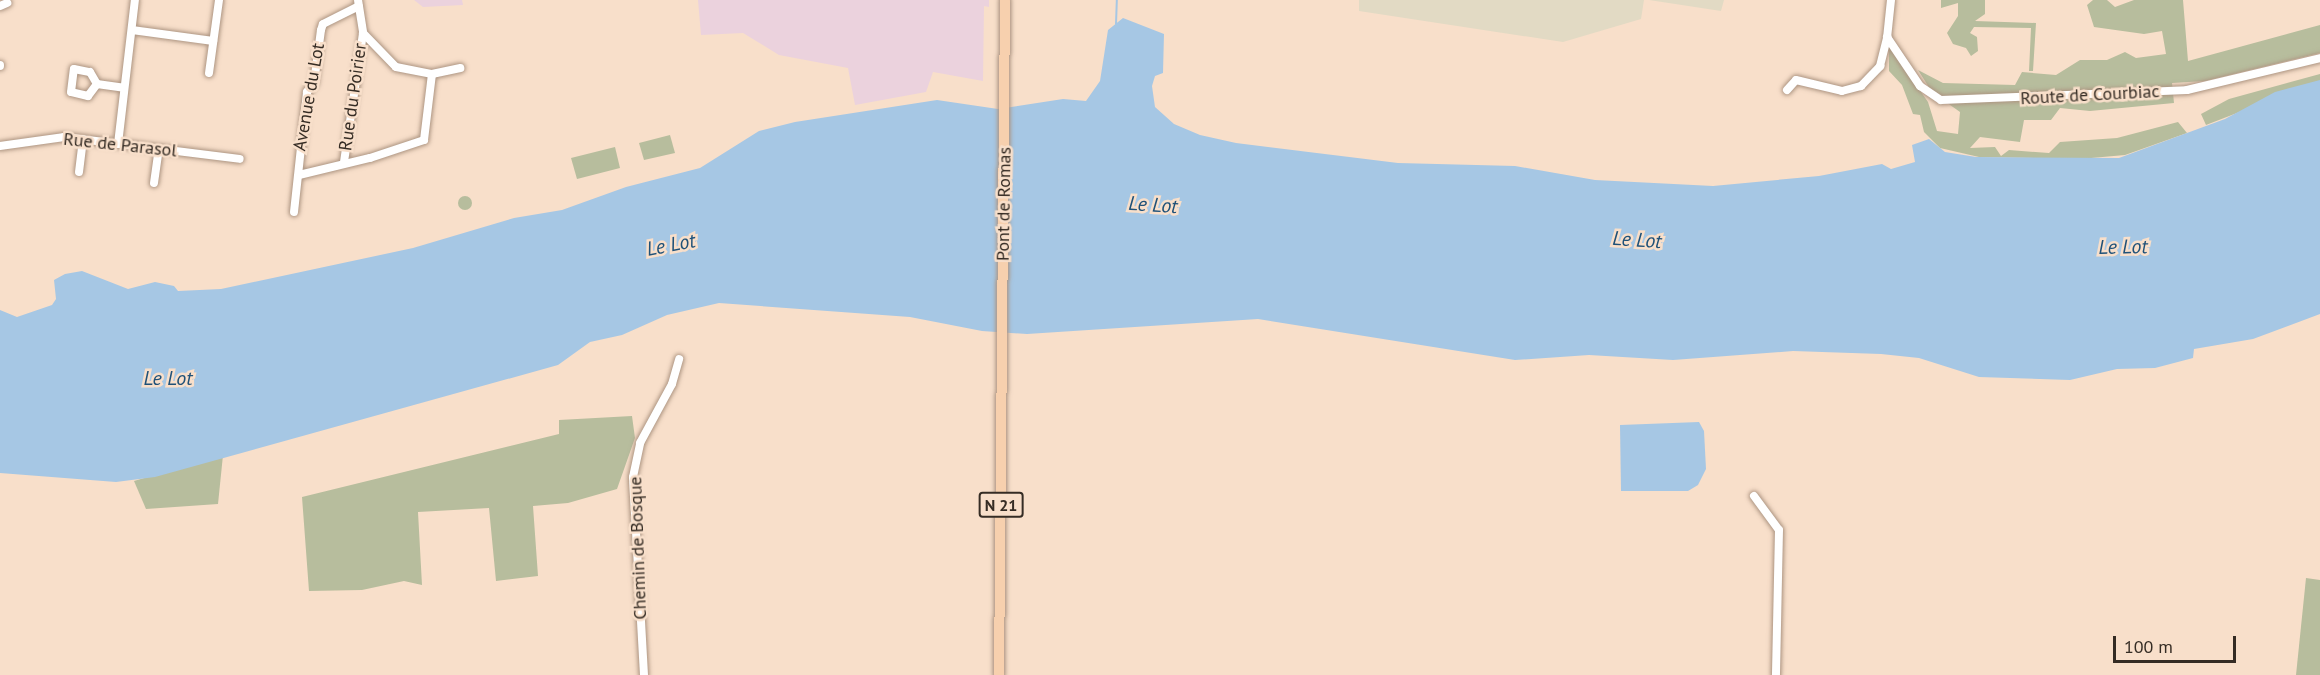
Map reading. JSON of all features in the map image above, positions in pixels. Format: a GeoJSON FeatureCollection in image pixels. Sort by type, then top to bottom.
{"type":"FeatureCollection","features":[{"type":"Feature","properties":{"kind":"main road","name":"Pont de Romas"},"geometry":{"type":"LineString","coordinates":[[999,675],[1005,0]]}},
{"type":"Feature","properties":{"kind":"street"},"geometry":{"type":"LineString","coordinates":[[118,144],[135,0]]}},
{"type":"Feature","properties":{"kind":"street"},"geometry":{"type":"LineString","coordinates":[[210,73],[219,0]]}},
{"type":"Feature","properties":{"kind":"street"},"geometry":{"type":"LineString","coordinates":[[1788,90],[1789,83],[1796,80],[1842,91],[1861,86],[1876,73],[1887,37],[1891,0]]}},
{"type":"Feature","properties":{"kind":"street","name":"Avenue du Lot"},"geometry":{"type":"LineString","coordinates":[[294,212],[307,92],[314,83],[323,24],[359,3],[363,33]]}},
{"type":"Feature","properties":{"kind":"street"},"geometry":{"type":"LineString","coordinates":[[132,30],[213,40]]}},
{"type":"Feature","properties":{"kind":"street"},"geometry":{"type":"LineString","coordinates":[[363,33],[396,67],[432,74],[460,68]]}},
{"type":"Feature","properties":{"kind":"street","name":"Rue du Poirier"},"geometry":{"type":"LineString","coordinates":[[344,162],[363,33]]}},
{"type":"Feature","properties":{"kind":"street","name":"Route de Courbiac"},"geometry":{"type":"LineString","coordinates":[[1887,37],[1920,86],[1941,100],[2187,90],[2320,58]]}},
{"type":"Feature","properties":{"kind":"street","name":"Avenue du Lot"},"geometry":{"type":"LineString","coordinates":[[299,175],[344,162],[370,158],[424,140],[432,74]]}},
{"type":"Feature","properties":{"kind":"street"},"geometry":{"type":"LineString","coordinates":[[97,84],[124,88]]}},
{"type":"Feature","properties":{"kind":"street","name":"Rue de Parasol"},"geometry":{"type":"LineString","coordinates":[[0,146],[64,137],[240,159]]}},
{"type":"Feature","properties":{"kind":"street"},"geometry":{"type":"LineString","coordinates":[[79,172],[83,139]]}},
{"type":"Feature","properties":{"kind":"street"},"geometry":{"type":"LineString","coordinates":[[154,183],[159,149]]}},
{"type":"Feature","properties":{"kind":"street","name":"Chemin de Bosque"},"geometry":{"type":"LineString","coordinates":[[644,675],[633,477],[640,443],[672,384],[679,358]]}},
{"type":"Feature","properties":{"kind":"street"},"geometry":{"type":"LineString","coordinates":[[1754,496],[1779,530],[1776,675]]}},
{"type":"Feature","properties":{"kind":"shaded area"},"geometry":{"type":"Polygon","coordinates":[[[414,0],[462,0],[463,5],[423,7],[414,0]]]}},
{"type":"Feature","properties":{"kind":"shaded area"},"geometry":{"type":"Polygon","coordinates":[[[698,0],[989,0],[989,7],[984,6],[983,81],[933,72],[926,92],[855,105],[848,68],[779,55],[743,33],[701,35],[698,0]]]}},
{"type":"Feature","properties":{"kind":"shaded area"},"geometry":{"type":"Polygon","coordinates":[[[1359,0],[1644,0],[1641,19],[1563,42],[1359,11],[1359,0]]]}},
{"type":"Feature","properties":{"kind":"shaded area"},"geometry":{"type":"Polygon","coordinates":[[[1649,0],[1724,0],[1721,11],[1649,0]]]}},
{"type":"Feature","properties":{"kind":"green space"},"geometry":{"type":"Polygon","coordinates":[[[1941,0],[1985,0],[1985,14],[1975,21],[2036,23],[2033,71],[2029,71],[2031,28],[1974,27],[1970,33],[1977,37],[1978,51],[1971,56],[1966,48],[1953,44],[1947,33],[1958,16],[1958,3],[1941,8],[1941,0]]]}},
{"type":"Feature","properties":{"kind":"green space"},"geometry":{"type":"Polygon","coordinates":[[[2093,0],[2107,0],[2115,7],[2134,0],[2183,0],[2188,61],[2320,25],[2320,53],[2205,81],[2172,83],[2174,103],[2090,111],[2060,108],[2051,120],[2024,120],[2020,142],[1980,137],[1970,148],[1995,147],[2001,156],[2009,150],[2049,153],[2060,142],[2117,138],[2178,122],[2187,133],[2125,155],[2080,159],[1979,157],[1940,148],[1924,132],[1920,115],[1913,114],[1902,85],[1889,71],[1889,46],[1928,102],[1937,131],[1958,134],[1960,112],[1932,92],[1918,70],[1943,83],[2015,85],[2022,72],[2056,75],[2080,60],[2107,60],[2125,52],[2136,58],[2166,54],[2162,31],[2144,34],[2094,27],[2087,5],[2093,0]]]}},
{"type":"Feature","properties":{"kind":"green space"},"geometry":{"type":"Polygon","coordinates":[[[2320,74],[2320,81],[2206,125],[2201,114],[2229,99],[2320,74]]]}},
{"type":"Feature","properties":{"kind":"green space"},"geometry":{"type":"Polygon","coordinates":[[[670,135],[675,153],[644,160],[639,143],[670,135]]]}},
{"type":"Feature","properties":{"kind":"green space"},"geometry":{"type":"Polygon","coordinates":[[[615,147],[620,168],[577,179],[571,158],[615,147]]]}},
{"type":"Feature","properties":{"kind":"green space"},"geometry":{"type":"Polygon","coordinates":[[[462,196],[468,196],[472,203],[468,210],[462,210],[458,206],[458,200],[462,196]]]}},
{"type":"Feature","properties":{"kind":"green space"},"geometry":{"type":"Polygon","coordinates":[[[632,416],[635,438],[617,489],[568,503],[533,506],[538,576],[496,581],[489,508],[418,512],[422,585],[404,581],[362,590],[309,591],[302,497],[559,434],[559,420],[632,416]]]}},
{"type":"Feature","properties":{"kind":"green space"},"geometry":{"type":"Polygon","coordinates":[[[223,455],[218,504],[146,509],[134,481],[223,455]]]}},
{"type":"Feature","properties":{"kind":"green space"},"geometry":{"type":"Polygon","coordinates":[[[2306,578],[2320,580],[2320,675],[2296,675],[2306,578]]]}},
{"type":"Feature","properties":{"kind":"water","name":"Le Lot"},"geometry":{"type":"Polygon","coordinates":[[[1123,18],[1164,34],[1163,73],[1155,76],[1152,86],[1155,107],[1174,124],[1200,135],[1236,143],[1398,163],[1515,166],[1595,180],[1713,186],[1819,176],[1882,164],[1891,169],[1915,162],[1912,145],[1929,139],[1945,152],[1976,157],[2119,158],[2225,119],[2275,92],[2320,80],[2320,314],[2253,339],[2194,349],[2193,358],[2155,368],[2117,369],[2070,380],[1979,377],[1919,358],[1881,354],[1793,351],[1673,360],[1589,355],[1515,360],[1258,319],[1027,334],[982,331],[910,317],[719,303],[667,315],[622,335],[590,342],[558,365],[155,477],[116,482],[0,473],[0,310],[17,317],[52,305],[56,299],[54,280],[65,274],[82,271],[128,289],[155,282],[174,286],[178,291],[221,289],[413,248],[514,218],[562,210],[626,187],[700,168],[759,131],[795,122],[937,100],[998,109],[1063,99],[1086,101],[1100,81],[1108,30],[1123,18]]]}},
{"type":"Feature","properties":{"kind":"water"},"geometry":{"type":"Polygon","coordinates":[[[1699,422],[1704,431],[1706,469],[1698,485],[1688,491],[1621,491],[1620,425],[1699,422]]]}},
{"type":"Feature","properties":{"kind":"waterway"},"geometry":{"type":"LineString","coordinates":[[1116,24],[1117,0]]}}]}
